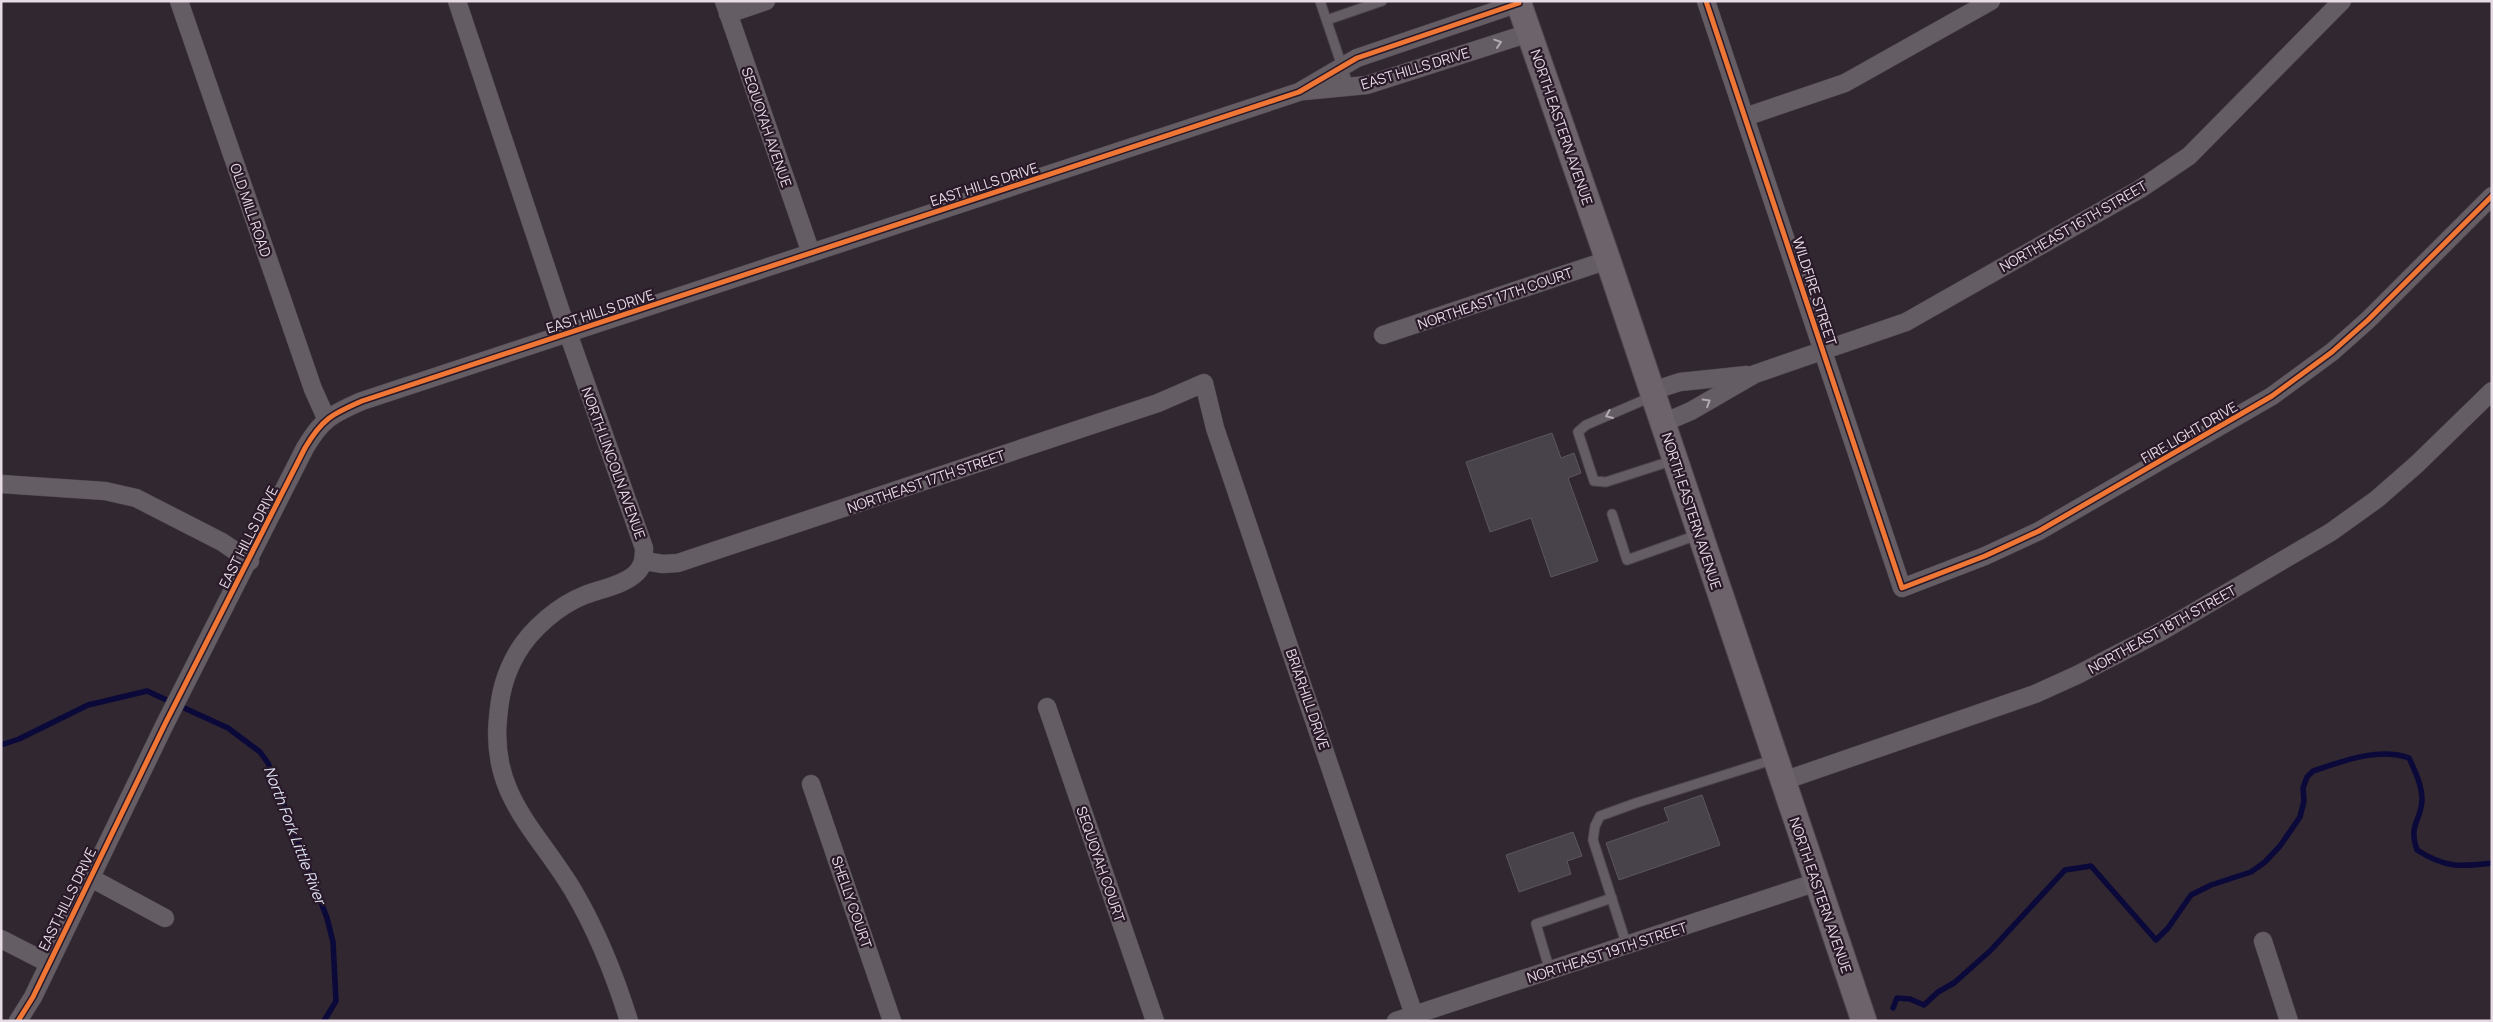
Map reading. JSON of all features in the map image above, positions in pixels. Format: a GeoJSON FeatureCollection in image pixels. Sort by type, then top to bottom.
{"type":"FeatureCollection","features":[{"type":"Feature","properties":{"kind":"main road","name":"NORTH EASTERN AVENUE"},"geometry":{"type":"LineString","coordinates":[[1518,2],[1608,260],[1864,1021]]}},
{"type":"Feature","properties":{"kind":"street","name":"OLD MILL ROAD"},"geometry":{"type":"LineString","coordinates":[[179,1],[313,389],[326,418]]}},
{"type":"Feature","properties":{"kind":"street","name":"NORTH LINCOLN AVENUE"},"geometry":{"type":"LineString","coordinates":[[457,1],[568,333],[642,537],[644,561]]}},
{"type":"Feature","properties":{"kind":"street"},"geometry":{"type":"LineString","coordinates":[[726,8],[766,1]]}},
{"type":"Feature","properties":{"kind":"street","name":"WILDFIRE STREET"},"geometry":{"type":"LineString","coordinates":[[1706,1],[1902,588]]}},
{"type":"Feature","properties":{"kind":"street"},"geometry":{"type":"LineString","coordinates":[[1745,117],[1845,83],[1991,1]]}},
{"type":"Feature","properties":{"kind":"street","name":"NORTHEAST 16TH STREET"},"geometry":{"type":"LineString","coordinates":[[1663,423],[1691,411],[1755,374],[1906,322],[2168,171],[2189,156],[2342,1]]}},
{"type":"Feature","properties":{"kind":"street","name":"EAST HILLS DRIVE"},"geometry":{"type":"LineString","coordinates":[[18,1021],[33,996],[165,724],[250,561],[305,448],[326,418],[362,401],[1299,92],[1357,58],[1518,2]]}},
{"type":"Feature","properties":{"kind":"street","name":"SEQUOYAH AVENUE"},"geometry":{"type":"LineString","coordinates":[[726,8],[811,253]]}},
{"type":"Feature","properties":{"kind":"street","name":"EAST HILLS DRIVE"},"geometry":{"type":"LineString","coordinates":[[1299,92],[1367,85],[1529,33]]}},
{"type":"Feature","properties":{"kind":"street","name":"FIRE LIGHT DRIVE"},"geometry":{"type":"LineString","coordinates":[[1902,588],[1985,556],[2039,531],[2272,396],[2332,352],[2368,320],[2492,196]]}},
{"type":"Feature","properties":{"kind":"street","name":"NORTHEAST 17TH COURT"},"geometry":{"type":"LineString","coordinates":[[1383,336],[1608,260]]}},
{"type":"Feature","properties":{"kind":"street","name":"NORTHEAST 16TH STREET"},"geometry":{"type":"LineString","coordinates":[[1653,394],[1680,382],[1755,374]]}},
{"type":"Feature","properties":{"kind":"street","name":"NORTHEAST 17TH STREET"},"geometry":{"type":"LineString","coordinates":[[644,561],[663,564],[678,563],[1158,403],[1204,383]]}},
{"type":"Feature","properties":{"kind":"street","name":"BRIARHILL DRIVE"},"geometry":{"type":"LineString","coordinates":[[1204,383],[1215,428],[1414,1015]]}},
{"type":"Feature","properties":{"kind":"street","name":"NORTHEAST 18TH STREET"},"geometry":{"type":"LineString","coordinates":[[1779,770],[2035,694],[2077,675],[2162,631],[2331,532],[2377,499],[2417,464],[2492,390]]}},
{"type":"Feature","properties":{"kind":"street"},"geometry":{"type":"LineString","coordinates":[[1,484],[106,491],[136,498],[222,542],[250,561]]}},
{"type":"Feature","properties":{"kind":"street"},"geometry":{"type":"LineString","coordinates":[[629,1021],[604,950],[589,918],[574,891],[511,796],[496,753],[496,733],[502,686],[519,649],[531,635],[553,614],[568,604],[582,596],[633,576],[644,561]]}},
{"type":"Feature","properties":{"kind":"street","name":"SEQUOYAH COURT"},"geometry":{"type":"LineString","coordinates":[[1047,707],[1155,1021]]}},
{"type":"Feature","properties":{"kind":"street","name":"SHELLY COURT"},"geometry":{"type":"LineString","coordinates":[[811,784],[892,1021]]}},
{"type":"Feature","properties":{"kind":"street"},"geometry":{"type":"LineString","coordinates":[[90,877],[165,918]]}},
{"type":"Feature","properties":{"kind":"street","name":"NORTHEAST 19TH STREET"},"geometry":{"type":"LineString","coordinates":[[1396,1021],[1817,882]]}},
{"type":"Feature","properties":{"kind":"street"},"geometry":{"type":"LineString","coordinates":[[1,939],[48,963]]}},
{"type":"Feature","properties":{"kind":"street"},"geometry":{"type":"LineString","coordinates":[[2263,941],[2289,1021]]}},
{"type":"Feature","properties":{"kind":"lane"},"geometry":{"type":"LineString","coordinates":[[1320,1],[1349,87]]}},
{"type":"Feature","properties":{"kind":"lane"},"geometry":{"type":"LineString","coordinates":[[1327,20],[1382,1]]}},
{"type":"Feature","properties":{"kind":"lane"},"geometry":{"type":"LineString","coordinates":[[1653,394],[1586,425],[1578,432],[1584,455],[1594,481],[1606,482],[1675,459]]}},
{"type":"Feature","properties":{"kind":"lane"},"geometry":{"type":"LineString","coordinates":[[1612,514],[1627,560],[1700,534]]}},
{"type":"Feature","properties":{"kind":"lane"},"geometry":{"type":"LineString","coordinates":[[1627,946],[1593,840],[1595,826],[1600,816],[1636,803],[1779,770]]}},
{"type":"Feature","properties":{"kind":"lane"},"geometry":{"type":"LineString","coordinates":[[1550,971],[1536,924],[1612,898]]}},
{"type":"Feature","properties":{"kind":"building"},"geometry":{"type":"Polygon","coordinates":[[[1552,433],[1561,458],[1574,453],[1581,473],[1568,478],[1598,561],[1551,577],[1531,518],[1490,532],[1466,462],[1552,433]]]}},
{"type":"Feature","properties":{"kind":"building"},"geometry":{"type":"Polygon","coordinates":[[[1702,795],[1720,845],[1619,880],[1606,843],[1669,821],[1664,808],[1702,795]]]}},
{"type":"Feature","properties":{"kind":"building"},"geometry":{"type":"Polygon","coordinates":[[[1573,832],[1582,856],[1567,861],[1571,874],[1519,892],[1506,855],[1573,832]]]}},
{"type":"Feature","properties":{"kind":"waterway","name":"North Fork Little River"},"geometry":{"type":"LineString","coordinates":[[1,745],[19,739],[88,705],[147,691],[228,728],[260,752],[268,763],[327,918],[333,942],[336,1001],[324,1021]]}},
{"type":"Feature","properties":{"kind":"waterway"},"geometry":{"type":"LineString","coordinates":[[1893,1008],[1897,998],[1910,999],[1924,1005],[1938,992],[1954,983],[1990,951],[2065,870],[2091,866],[2156,940],[2168,928],[2191,895],[2211,885],[2251,872],[2265,862],[2280,846],[2300,817],[2304,801],[2303,788],[2307,777],[2313,771],[2361,757],[2386,754],[2409,758],[2418,778],[2422,794],[2421,807],[2414,829],[2417,850],[2436,860],[2453,865],[2492,863]]}},
{"type":"Feature","properties":{"kind":"cycle path"},"geometry":{"type":"LineString","coordinates":[[1706,1],[1902,588],[1985,556],[2039,531],[2272,396],[2332,352],[2368,320],[2492,196]]}},
{"type":"Feature","properties":{"kind":"cycle path"},"geometry":{"type":"LineString","coordinates":[[18,1021],[33,997],[165,724],[305,448],[317,430],[329,418],[362,401],[1299,92],[1357,58],[1519,3]]}}]}
